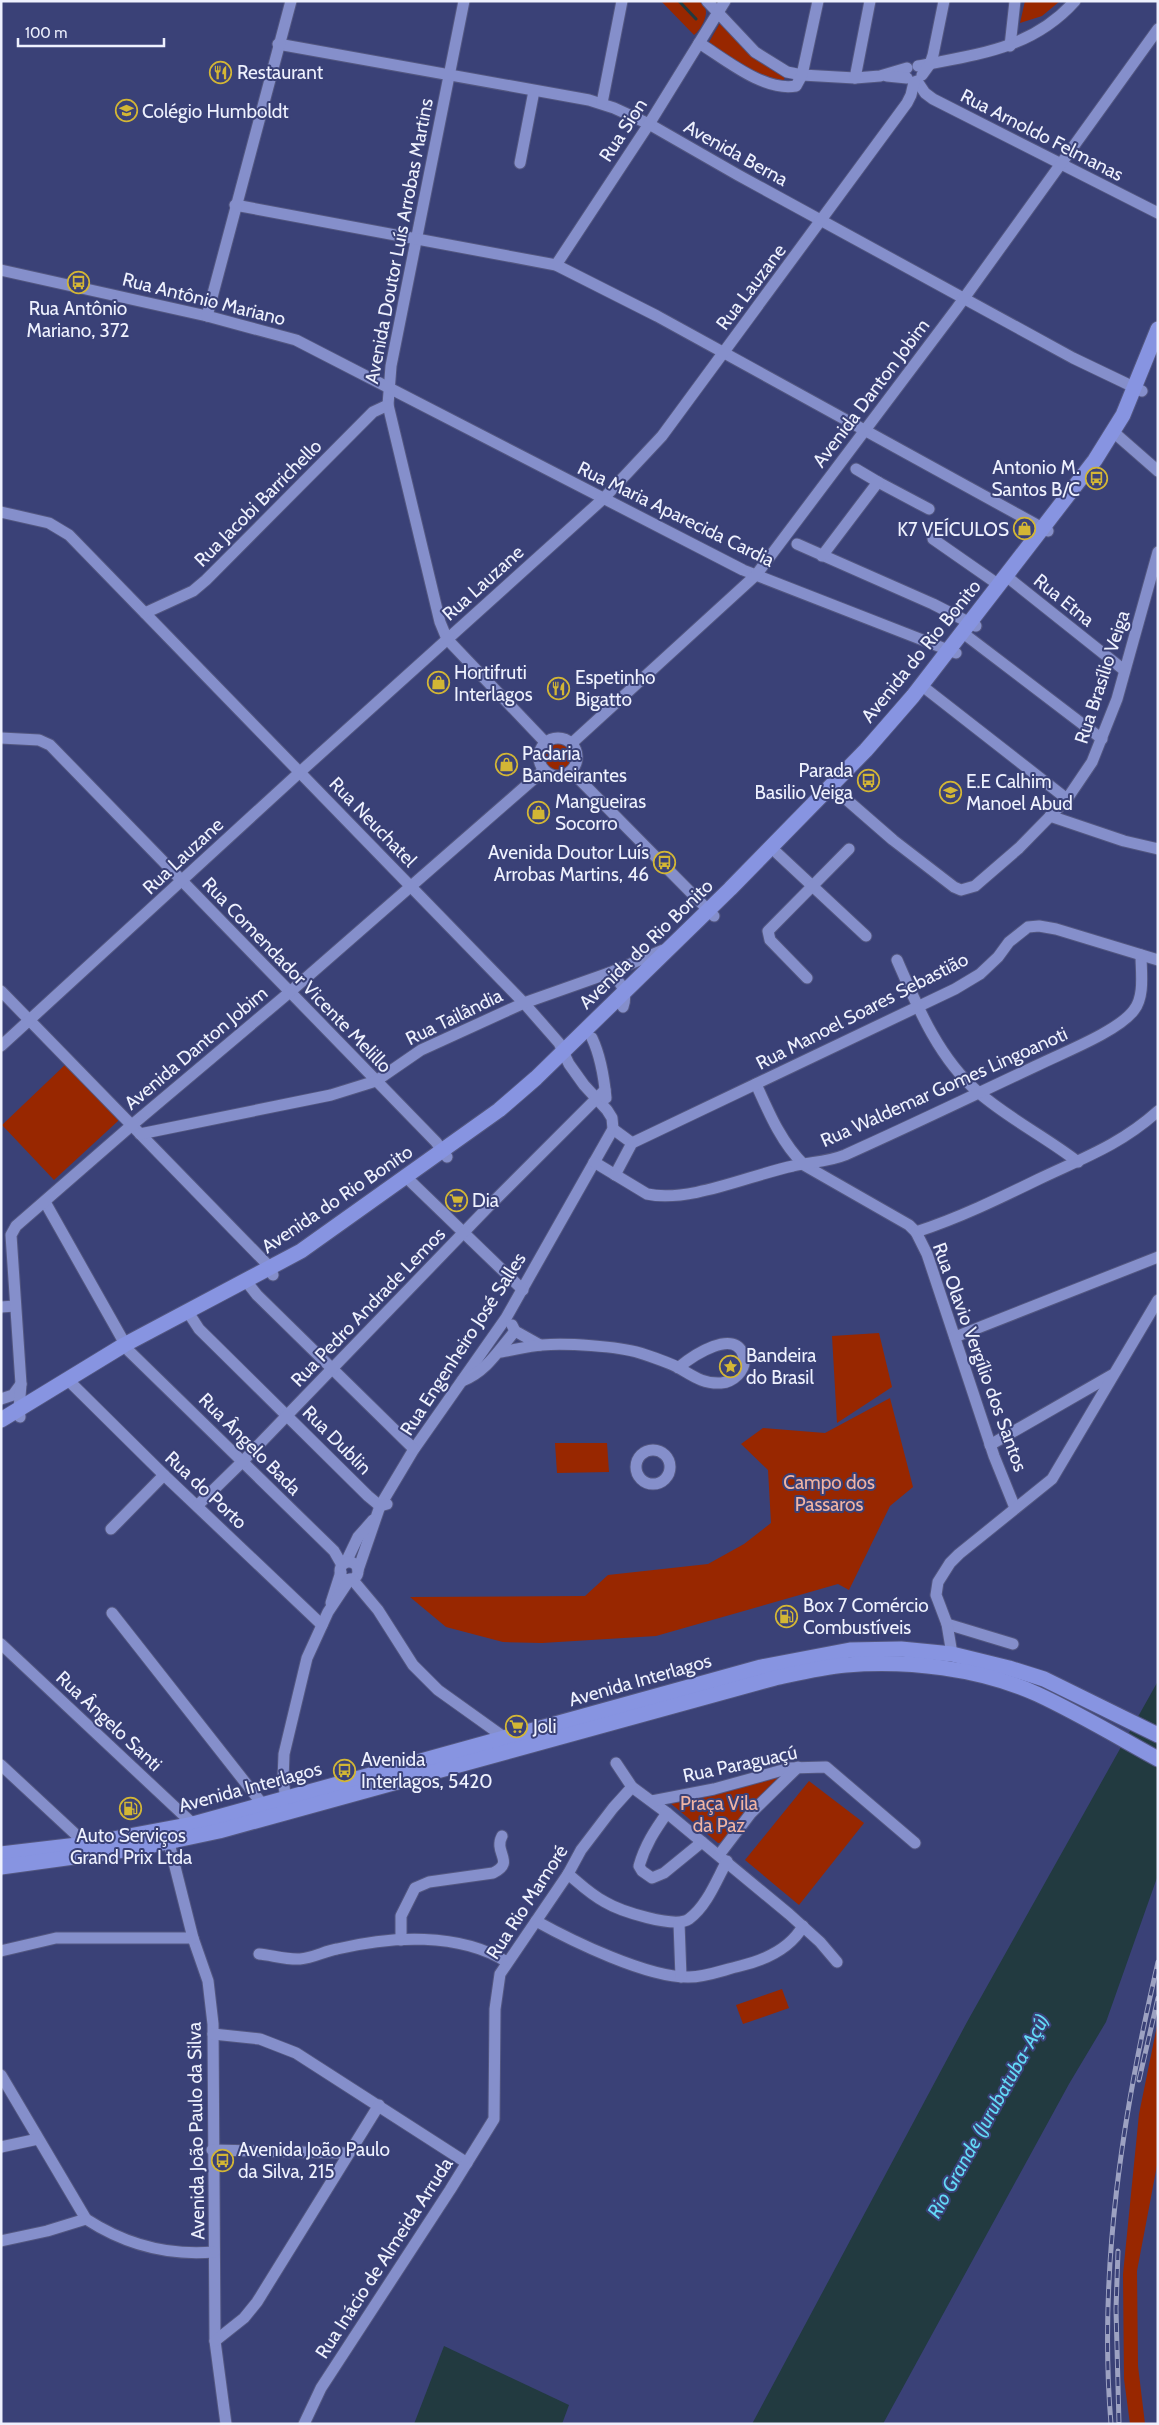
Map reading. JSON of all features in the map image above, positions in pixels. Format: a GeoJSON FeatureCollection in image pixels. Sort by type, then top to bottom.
{"type":"FeatureCollection","features":[{"type":"Feature","properties":{"kind":"main road","name":"Avenida do Rio Bonito"},"geometry":{"type":"LineString","coordinates":[[1045,529],[1095,460],[1138,390],[1158,329]]}},
{"type":"Feature","properties":{"kind":"main road","name":"Avenida do Rio Bonito"},"geometry":{"type":"LineString","coordinates":[[565,1057],[592,1038],[671,949],[777,853],[866,750],[924,688],[1045,529],[1099,465],[1118,436],[1158,351]]}},
{"type":"Feature","properties":{"kind":"main road","name":"Avenida do Rio Bonito"},"geometry":{"type":"LineString","coordinates":[[2,1425],[127,1348],[352,1228],[445,1154],[527,1098],[565,1057],[834,789]]}},
{"type":"Feature","properties":{"kind":"main road","name":"Avenida Interlagos"},"geometry":{"type":"LineString","coordinates":[[1,1867],[139,1848],[193,1824],[752,1670],[850,1650],[900,1649],[952,1654],[1009,1668],[1044,1679],[1158,1735]]}},
{"type":"Feature","properties":{"kind":"main road","name":"Avenida Interlagos"},"geometry":{"type":"LineString","coordinates":[[1,1854],[219,1831],[775,1678],[844,1665],[874,1663],[954,1670],[1002,1682],[1037,1694],[1158,1759]]}},
{"type":"Feature","properties":{"kind":"street"},"geometry":{"type":"LineString","coordinates":[[207,316],[235,205],[291,1]]}},
{"type":"Feature","properties":{"kind":"street","name":"Avenida Doutor Luís Arrobas Martins"},"geometry":{"type":"LineString","coordinates":[[464,1],[390,373],[388,405],[440,622],[447,639],[545,742]]}},
{"type":"Feature","properties":{"kind":"street"},"geometry":{"type":"LineString","coordinates":[[602,103],[622,1]]}},
{"type":"Feature","properties":{"kind":"street"},"geometry":{"type":"LineString","coordinates":[[707,1],[755,52],[787,72],[802,76],[855,78],[914,75]]}},
{"type":"Feature","properties":{"kind":"street","name":"Rua Sion"},"geometry":{"type":"LineString","coordinates":[[556,265],[649,124],[725,1]]}},
{"type":"Feature","properties":{"kind":"street"},"geometry":{"type":"LineString","coordinates":[[699,43],[744,72],[776,86],[796,86],[802,76],[818,1]]}},
{"type":"Feature","properties":{"kind":"street"},"geometry":{"type":"LineString","coordinates":[[855,78],[870,1]]}},
{"type":"Feature","properties":{"kind":"street"},"geometry":{"type":"LineString","coordinates":[[944,1],[930,64],[1010,46],[1037,33],[1060,18],[1075,1]]}},
{"type":"Feature","properties":{"kind":"street"},"geometry":{"type":"LineString","coordinates":[[1010,46],[1015,1]]}},
{"type":"Feature","properties":{"kind":"street","name":"Avenida Danton Jobim"},"geometry":{"type":"LineString","coordinates":[[572,743],[756,575],[866,432],[1158,29]]}},
{"type":"Feature","properties":{"kind":"street","name":"Avenida Berna"},"geometry":{"type":"LineString","coordinates":[[278,44],[602,103],[649,124],[1073,358],[1138,390]]}},
{"type":"Feature","properties":{"kind":"street","name":"Rua Lauzane"},"geometry":{"type":"LineString","coordinates":[[1,1046],[300,772],[604,498],[662,436],[907,103],[911,95],[914,75],[930,64]]}},
{"type":"Feature","properties":{"kind":"street","name":"Rua Arnoldo Felmanas"},"geometry":{"type":"LineString","coordinates":[[914,75],[925,93],[933,99],[1158,213]]}},
{"type":"Feature","properties":{"kind":"street"},"geometry":{"type":"LineString","coordinates":[[520,163],[534,91]]}},
{"type":"Feature","properties":{"kind":"street"},"geometry":{"type":"LineString","coordinates":[[235,205],[556,265],[1045,529]]}},
{"type":"Feature","properties":{"kind":"street","name":"Rua Antônio Mariano"},"geometry":{"type":"LineString","coordinates":[[1,270],[207,316],[296,340],[388,389]]}},
{"type":"Feature","properties":{"kind":"street","name":"Rua Maria Aparecida Cardia"},"geometry":{"type":"LineString","coordinates":[[388,389],[756,575],[953,651]]}},
{"type":"Feature","properties":{"kind":"street","name":"Rua Jacobi Barrichello"},"geometry":{"type":"LineString","coordinates":[[145,613],[193,591],[206,580],[373,412],[388,405]]}},
{"type":"Feature","properties":{"kind":"street"},"geometry":{"type":"LineString","coordinates":[[1118,436],[1158,472]]}},
{"type":"Feature","properties":{"kind":"street"},"geometry":{"type":"LineString","coordinates":[[856,469],[929,509]]}},
{"type":"Feature","properties":{"kind":"street"},"geometry":{"type":"LineString","coordinates":[[822,556],[878,482]]}},
{"type":"Feature","properties":{"kind":"street","name":"Rua Neuchatel"},"geometry":{"type":"LineString","coordinates":[[1,512],[49,523],[60,528],[524,1003],[559,1043],[565,1057],[601,1095]]}},
{"type":"Feature","properties":{"kind":"street","name":"Rua Etna"},"geometry":{"type":"LineString","coordinates":[[933,539],[1005,580],[1124,670]]}},
{"type":"Feature","properties":{"kind":"street"},"geometry":{"type":"LineString","coordinates":[[797,544],[932,604],[969,630],[1102,739]]}},
{"type":"Feature","properties":{"kind":"street","name":"Rua Brasílio Veiga"},"geometry":{"type":"LineString","coordinates":[[834,789],[893,840],[954,887],[961,890],[975,886],[1019,848],[1050,816],[1066,799],[1092,762],[1117,699],[1158,552]]}},
{"type":"Feature","properties":{"kind":"street"},"geometry":{"type":"LineString","coordinates":[[924,688],[1066,799]]}},
{"type":"Feature","properties":{"kind":"street"},"geometry":{"type":"LineString","coordinates":[[562,737],[572,743],[577,754],[575,766],[571,771],[560,776],[548,774],[540,765],[539,752],[545,742],[562,737]]}},
{"type":"Feature","properties":{"kind":"street","name":"Rua Comendador Vicente Melillo"},"geometry":{"type":"LineString","coordinates":[[1,738],[39,740],[50,745],[182,882],[291,991],[445,1154]]}},
{"type":"Feature","properties":{"kind":"street","name":"Avenida Danton Jobim"},"geometry":{"type":"LineString","coordinates":[[19,1413],[22,1384],[6,1234],[291,991],[410,885],[544,770]]}},
{"type":"Feature","properties":{"kind":"street"},"geometry":{"type":"LineString","coordinates":[[571,771],[711,913]]}},
{"type":"Feature","properties":{"kind":"street"},"geometry":{"type":"LineString","coordinates":[[1050,816],[1124,841],[1158,849]]}},
{"type":"Feature","properties":{"kind":"street"},"geometry":{"type":"LineString","coordinates":[[807,978],[770,940],[768,931],[848,849]]}},
{"type":"Feature","properties":{"kind":"street"},"geometry":{"type":"LineString","coordinates":[[777,853],[866,936]]}},
{"type":"Feature","properties":{"kind":"street","name":"Rua Manoel Soares Sebastião"},"geometry":{"type":"LineString","coordinates":[[632,1143],[955,989],[980,974],[998,957],[1009,942],[1028,927],[1039,926],[1056,929],[1158,960]]}},
{"type":"Feature","properties":{"kind":"street","name":"Rua Tailândia"},"geometry":{"type":"LineString","coordinates":[[140,1134],[331,1095],[376,1081],[421,1050],[524,1003],[609,973],[663,950],[671,949]]}},
{"type":"Feature","properties":{"kind":"street","name":"Rua Waldemar Gomes Lingoanoti"},"geometry":{"type":"LineString","coordinates":[[594,1162],[646,1194],[657,1196],[703,1190],[804,1164],[832,1160],[979,1093],[1097,1036],[1134,1011],[1141,992],[1141,954]]}},
{"type":"Feature","properties":{"kind":"street"},"geometry":{"type":"LineString","coordinates":[[898,960],[918,1006],[953,1065],[979,1093],[1017,1122],[1055,1144],[1078,1162]]}},
{"type":"Feature","properties":{"kind":"street"},"geometry":{"type":"LineString","coordinates":[[609,973],[621,984],[623,1001]]}},
{"type":"Feature","properties":{"kind":"street"},"geometry":{"type":"LineString","coordinates":[[1,991],[132,1125],[271,1272]]}},
{"type":"Feature","properties":{"kind":"street"},"geometry":{"type":"LineString","coordinates":[[592,1038],[597,1048],[601,1095],[612,1118],[614,1129],[632,1143],[616,1175]]}},
{"type":"Feature","properties":{"kind":"street","name":"Rua Olavio Vergílio dos Santos"},"geometry":{"type":"LineString","coordinates":[[756,1084],[780,1134],[792,1153],[804,1164],[909,1225],[916,1232],[927,1254],[990,1445],[1015,1508]]}},
{"type":"Feature","properties":{"kind":"street","name":"Rua Pedro Andrade Lemos"},"geometry":{"type":"LineString","coordinates":[[198,1505],[244,1461],[601,1095]]}},
{"type":"Feature","properties":{"kind":"street"},"geometry":{"type":"LineString","coordinates":[[916,1232],[955,1219],[1078,1162],[1125,1138],[1158,1111]]}},
{"type":"Feature","properties":{"kind":"street","name":"Rua Engenheiro José Salles"},"geometry":{"type":"LineString","coordinates":[[286,1799],[283,1780],[284,1754],[307,1658],[348,1571],[358,1537],[385,1505],[409,1466],[414,1450],[506,1318],[614,1129]]}},
{"type":"Feature","properties":{"kind":"street"},"geometry":{"type":"LineString","coordinates":[[409,1181],[523,1290]]}},
{"type":"Feature","properties":{"kind":"street","name":"Rua Ângelo Bada"},"geometry":{"type":"LineString","coordinates":[[45,1202],[127,1348],[334,1551],[378,1610],[414,1665],[438,1690],[519,1749]]}},
{"type":"Feature","properties":{"kind":"street"},"geometry":{"type":"LineString","coordinates":[[955,1337],[1158,1257]]}},
{"type":"Feature","properties":{"kind":"street"},"geometry":{"type":"LineString","coordinates":[[248,1284],[414,1450]]}},
{"type":"Feature","properties":{"kind":"street"},"geometry":{"type":"LineString","coordinates":[[952,1654],[947,1624],[936,1595],[938,1582],[950,1563],[959,1554],[1052,1479],[1112,1374],[1158,1300]]}},
{"type":"Feature","properties":{"kind":"street"},"geometry":{"type":"LineString","coordinates":[[1,1308],[15,1306]]}},
{"type":"Feature","properties":{"kind":"street","name":"Rua Dublin"},"geometry":{"type":"LineString","coordinates":[[190,1315],[198,1329],[288,1416],[385,1505]]}},
{"type":"Feature","properties":{"kind":"street"},"geometry":{"type":"LineString","coordinates":[[506,1318],[511,1322],[515,1331]]}},
{"type":"Feature","properties":{"kind":"street"},"geometry":{"type":"LineString","coordinates":[[498,1329],[515,1331],[540,1345]]}},
{"type":"Feature","properties":{"kind":"street"},"geometry":{"type":"LineString","coordinates":[[460,1382],[473,1376],[500,1352],[515,1331]]}},
{"type":"Feature","properties":{"kind":"street"},"geometry":{"type":"LineString","coordinates":[[500,1352],[540,1345],[624,1349],[678,1368],[696,1379],[720,1383],[730,1381],[740,1373],[744,1358],[738,1347],[732,1344],[718,1345],[696,1355],[678,1368]]}},
{"type":"Feature","properties":{"kind":"street"},"geometry":{"type":"LineString","coordinates":[[990,1445],[1112,1374]]}},
{"type":"Feature","properties":{"kind":"street","name":"Rua do Porto"},"geometry":{"type":"LineString","coordinates":[[70,1382],[164,1475],[198,1505],[322,1625]]}},
{"type":"Feature","properties":{"kind":"street"},"geometry":{"type":"LineString","coordinates":[[1,1400],[13,1395],[22,1384]]}},
{"type":"Feature","properties":{"kind":"street"},"geometry":{"type":"LineString","coordinates":[[111,1529],[164,1475]]}},
{"type":"Feature","properties":{"kind":"street"},"geometry":{"type":"LineString","coordinates":[[112,1613],[263,1805]]}},
{"type":"Feature","properties":{"kind":"street"},"geometry":{"type":"LineString","coordinates":[[947,1624],[1013,1644]]}},
{"type":"Feature","properties":{"kind":"street","name":"Rua Ângelo Santi"},"geometry":{"type":"LineString","coordinates":[[1,1644],[193,1824]]}},
{"type":"Feature","properties":{"kind":"street"},"geometry":{"type":"LineString","coordinates":[[616,1763],[632,1787],[667,1812],[803,1926],[837,1962]]}},
{"type":"Feature","properties":{"kind":"street"},"geometry":{"type":"LineString","coordinates":[[1,1765],[86,1844]]}},
{"type":"Feature","properties":{"kind":"street"},"geometry":{"type":"LineString","coordinates":[[568,1874],[589,1893],[606,1903],[636,1914],[679,1923],[688,1920],[703,1904],[723,1858],[752,1813],[771,1791],[798,1767]]}},
{"type":"Feature","properties":{"kind":"street","name":"Rua Paraguaçú"},"geometry":{"type":"LineString","coordinates":[[652,1801],[714,1789],[783,1769],[826,1767],[835,1772],[915,1843]]}},
{"type":"Feature","properties":{"kind":"street","name":"Rua Rio Mamoré"},"geometry":{"type":"LineString","coordinates":[[496,2113],[496,1995],[500,1974],[568,1874],[581,1850],[613,1808],[632,1787]]}},
{"type":"Feature","properties":{"kind":"street"},"geometry":{"type":"LineString","coordinates":[[667,1812],[642,1854],[640,1866],[647,1876],[652,1878],[664,1873],[702,1842]]}},
{"type":"Feature","properties":{"kind":"street","name":"Avenida João Paulo da Silva"},"geometry":{"type":"LineString","coordinates":[[167,1836],[194,1938],[208,1981],[213,2034],[214,2341],[226,2424]]}},
{"type":"Feature","properties":{"kind":"street"},"geometry":{"type":"LineString","coordinates":[[401,1940],[401,1916],[415,1888],[429,1882],[493,1873],[502,1869],[504,1864],[500,1845],[502,1836]]}},
{"type":"Feature","properties":{"kind":"street"},"geometry":{"type":"LineString","coordinates":[[536,1921],[614,1958],[681,1977],[705,1976],[768,1958],[793,1939],[803,1926]]}},
{"type":"Feature","properties":{"kind":"street"},"geometry":{"type":"LineString","coordinates":[[679,1923],[681,1977]]}},
{"type":"Feature","properties":{"kind":"street"},"geometry":{"type":"LineString","coordinates":[[1,1951],[56,1938],[194,1938]]}},
{"type":"Feature","properties":{"kind":"street"},"geometry":{"type":"LineString","coordinates":[[259,1954],[299,1959],[336,1949],[401,1940],[472,1946],[508,1962]]}},
{"type":"Feature","properties":{"kind":"street"},"geometry":{"type":"LineString","coordinates":[[213,2034],[260,2039],[296,2052],[467,2163]]}},
{"type":"Feature","properties":{"kind":"street"},"geometry":{"type":"LineString","coordinates":[[1,2075],[86,2219],[102,2230],[132,2243],[155,2250],[190,2254],[214,2252]]}},
{"type":"Feature","properties":{"kind":"street"},"geometry":{"type":"LineString","coordinates":[[214,2341],[244,2318],[257,2302],[379,2105]]}},
{"type":"Feature","properties":{"kind":"street","name":"Rua Inácio de Almeida Arruda"},"geometry":{"type":"LineString","coordinates":[[304,2424],[321,2388],[467,2163],[496,2113]]}},
{"type":"Feature","properties":{"kind":"street"},"geometry":{"type":"LineString","coordinates":[[1,2147],[38,2139]]}},
{"type":"Feature","properties":{"kind":"street"},"geometry":{"type":"LineString","coordinates":[[212,2150],[348,2153]]}},
{"type":"Feature","properties":{"kind":"street"},"geometry":{"type":"LineString","coordinates":[[1,2241],[47,2231],[86,2219]]}},
{"type":"Feature","properties":{"kind":"green space"},"geometry":{"type":"Polygon","coordinates":[[[661,1],[699,1],[704,6],[706,15],[699,30],[694,35],[661,1]]]}},
{"type":"Feature","properties":{"kind":"green space"},"geometry":{"type":"Polygon","coordinates":[[[1025,1],[1060,1],[1042,16],[1020,23],[1025,1]]]}},
{"type":"Feature","properties":{"kind":"green space"},"geometry":{"type":"Polygon","coordinates":[[[721,21],[786,74],[782,85],[750,70],[708,44],[721,21]]]}},
{"type":"Feature","properties":{"kind":"green space"},"geometry":{"type":"Polygon","coordinates":[[[558,742],[568,746],[572,756],[568,766],[558,770],[548,766],[544,756],[548,746],[558,742]]]}},
{"type":"Feature","properties":{"kind":"green space"},"geometry":{"type":"Polygon","coordinates":[[[68,1062],[118,1113],[118,1121],[54,1180],[2,1125],[68,1062]]]}},
{"type":"Feature","properties":{"kind":"green space"},"geometry":{"type":"Polygon","coordinates":[[[879,1333],[892,1387],[837,1423],[832,1336],[879,1333]]]}},
{"type":"Feature","properties":{"kind":"green space","name":"Campo dos Passaros"},"geometry":{"type":"Polygon","coordinates":[[[890,1398],[913,1487],[890,1506],[849,1590],[838,1584],[656,1636],[542,1643],[503,1642],[446,1627],[410,1597],[585,1596],[608,1575],[708,1564],[744,1544],[771,1523],[768,1470],[741,1444],[763,1428],[825,1433],[890,1398]]]}},
{"type":"Feature","properties":{"kind":"green space"},"geometry":{"type":"Polygon","coordinates":[[[555,1443],[607,1443],[609,1472],[557,1473],[555,1443]]]}},
{"type":"Feature","properties":{"kind":"green space","name":"Praça Vila da Paz"},"geometry":{"type":"Polygon","coordinates":[[[782,1776],[725,1842],[718,1843],[669,1802],[782,1776]]]}},
{"type":"Feature","properties":{"kind":"green space"},"geometry":{"type":"Polygon","coordinates":[[[809,1781],[864,1823],[799,1905],[745,1860],[809,1781]]]}},
{"type":"Feature","properties":{"kind":"green space"},"geometry":{"type":"Polygon","coordinates":[[[782,1989],[789,2008],[743,2024],[736,2005],[782,1989]]]}},
{"type":"Feature","properties":{"kind":"green space"},"geometry":{"type":"Polygon","coordinates":[[[1158,2021],[1158,2160],[1137,2271],[1138,2366],[1145,2424],[1130,2424],[1124,2379],[1123,2274],[1139,2114],[1158,2021]]]}},
{"type":"Feature","properties":{"kind":"water","name":"Rio Grande (Jurubatuba-Açú)"},"geometry":{"type":"Polygon","coordinates":[[[1158,1681],[1158,1875],[1106,2022],[1069,2084],[883,2424],[752,2424],[967,2022],[1158,1681]]]}},
{"type":"Feature","properties":{"kind":"water"},"geometry":{"type":"Polygon","coordinates":[[[444,2346],[569,2405],[562,2424],[414,2424],[444,2346]]]}},
{"type":"Feature","properties":{"kind":"waterway"},"geometry":{"type":"LineString","coordinates":[[679,1],[696,19]]}},
{"type":"Feature","properties":{"kind":"railway"},"geometry":{"type":"LineString","coordinates":[[1111,2424],[1108,2308],[1116,2191],[1134,2076],[1158,1962]]}},
{"type":"Feature","properties":{"kind":"railway"},"geometry":{"type":"LineString","coordinates":[[1139,2080],[1158,1998]]}},
{"type":"Feature","properties":{"kind":"railway"},"geometry":{"type":"LineString","coordinates":[[1118,2251],[1116,2309],[1119,2424]]}},
{"type":"Feature","properties":{"kind":"place","name":"Restaurant"},"geometry":{"type":"Point","coordinates":[221,72]}},
{"type":"Feature","properties":{"kind":"place","name":"Colégio Humboldt"},"geometry":{"type":"Point","coordinates":[126,111]}},
{"type":"Feature","properties":{"kind":"place","name":"Rua Antônio Mariano, 372"},"geometry":{"type":"Point","coordinates":[78,282]}},
{"type":"Feature","properties":{"kind":"place","name":"Antonio M. Santos B/C"},"geometry":{"type":"Point","coordinates":[1096,478]}},
{"type":"Feature","properties":{"kind":"place","name":"K7 VEÍCULOS"},"geometry":{"type":"Point","coordinates":[1025,529]}},
{"type":"Feature","properties":{"kind":"place","name":"Hortifruti Interlagos"},"geometry":{"type":"Point","coordinates":[438,683]}},
{"type":"Feature","properties":{"kind":"place","name":"Espetinho Bigatto"},"geometry":{"type":"Point","coordinates":[559,688]}},
{"type":"Feature","properties":{"kind":"place","name":"Padaria Bandeirantes"},"geometry":{"type":"Point","coordinates":[506,764]}},
{"type":"Feature","properties":{"kind":"place","name":"Parada Basilio Veiga"},"geometry":{"type":"Point","coordinates":[869,781]}},
{"type":"Feature","properties":{"kind":"place","name":"E.E Calhim Manoel Abud"},"geometry":{"type":"Point","coordinates":[950,792]}},
{"type":"Feature","properties":{"kind":"place","name":"Mangueiras Socorro"},"geometry":{"type":"Point","coordinates":[539,812]}},
{"type":"Feature","properties":{"kind":"place","name":"Avenida Doutor Luís Arrobas Martins, 46"},"geometry":{"type":"Point","coordinates":[665,863]}},
{"type":"Feature","properties":{"kind":"place","name":"Dia"},"geometry":{"type":"Point","coordinates":[456,1200]}},
{"type":"Feature","properties":{"kind":"place","name":"Bandeira do Brasil"},"geometry":{"type":"Point","coordinates":[730,1366]}},
{"type":"Feature","properties":{"kind":"place","name":"Box 7 Comércio Combustíveis"},"geometry":{"type":"Point","coordinates":[787,1616]}},
{"type":"Feature","properties":{"kind":"place","name":"Joli"},"geometry":{"type":"Point","coordinates":[517,1726]}},
{"type":"Feature","properties":{"kind":"place","name":"Avenida Interlagos, 5420"},"geometry":{"type":"Point","coordinates":[345,1770]}},
{"type":"Feature","properties":{"kind":"place","name":"Auto Serviços Grand Prix Ltda"},"geometry":{"type":"Point","coordinates":[131,1809]}},
{"type":"Feature","properties":{"kind":"place","name":"Avenida João Paulo da Silva, 215"},"geometry":{"type":"Point","coordinates":[222,2160]}}]}
